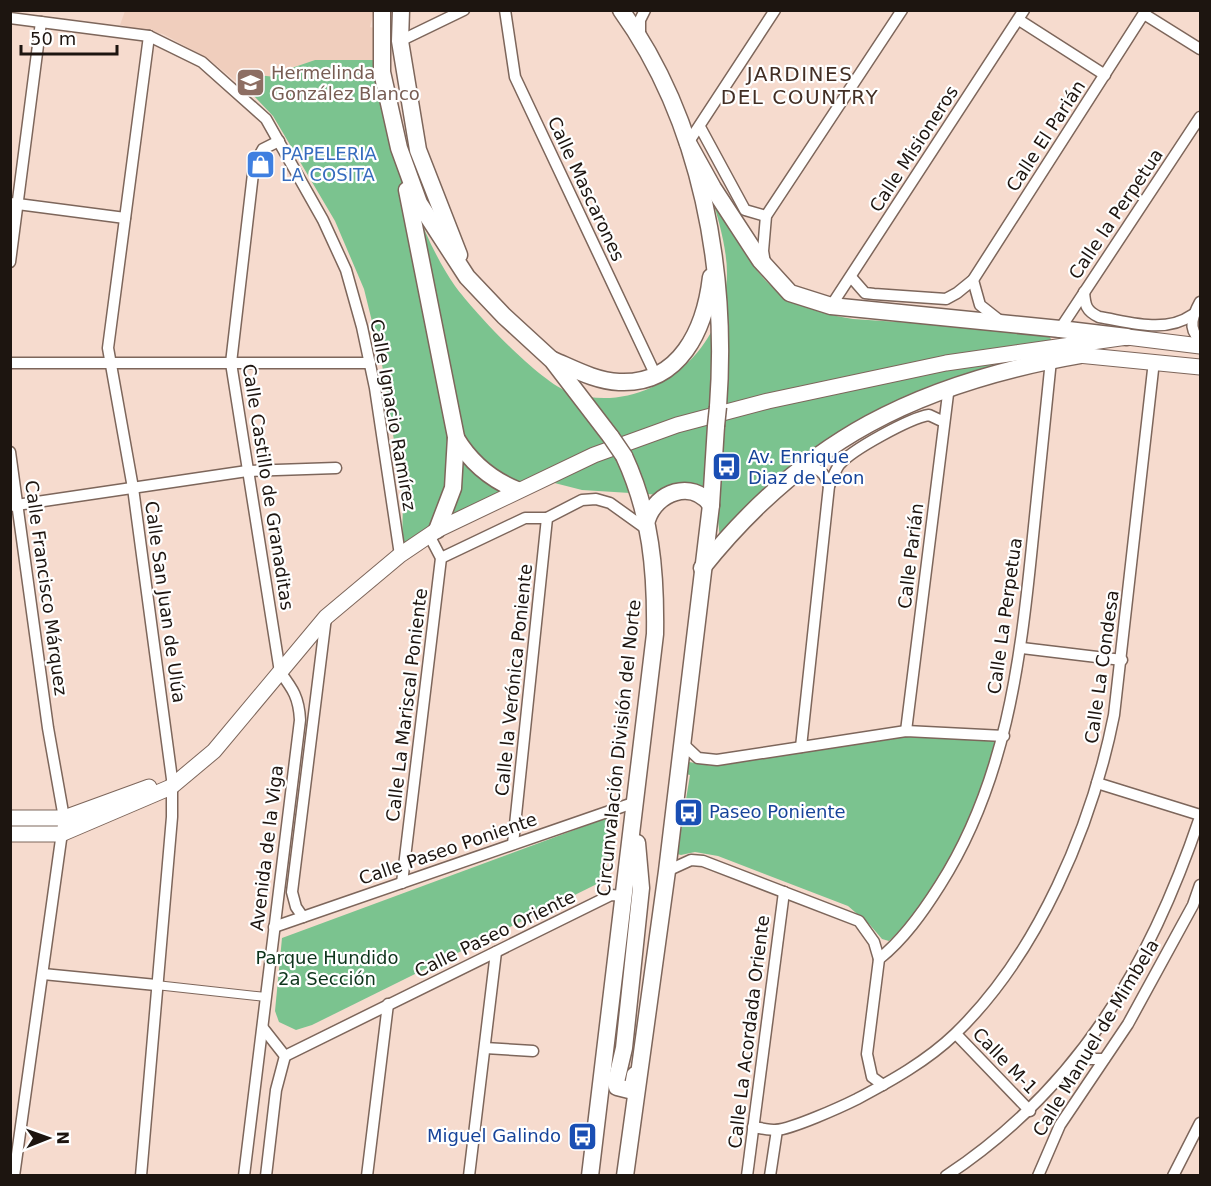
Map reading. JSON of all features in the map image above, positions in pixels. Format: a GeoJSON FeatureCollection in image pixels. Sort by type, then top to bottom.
{"type":"FeatureCollection","features":[{"type":"Feature","properties":{"kind":"main road","name":"Circunvalación División del Norte"},"geometry":{"type":"LineString","coordinates":[[382,10],[382,72],[404,165],[430,222],[467,277],[552,360],[611,437],[624,456],[638,487],[648,526],[656,579],[655,634],[590,1176]]}},
{"type":"Feature","properties":{"kind":"main road"},"geometry":{"type":"LineString","coordinates":[[401,10],[400,41],[418,150],[467,277]]}},
{"type":"Feature","properties":{"kind":"main road"},"geometry":{"type":"LineString","coordinates":[[621,10],[661,81],[688,143],[704,205],[713,260],[720,309],[722,359],[711,505],[701,569],[667,871],[626,1176]]}},
{"type":"Feature","properties":{"kind":"main road"},"geometry":{"type":"LineString","coordinates":[[688,143],[739,215],[766,269],[790,293],[831,306],[1002,321],[1200,345]]}},
{"type":"Feature","properties":{"kind":"main road"},"geometry":{"type":"LineString","coordinates":[[404,165],[411,215],[456,437],[453,488],[433,532]]}},
{"type":"Feature","properties":{"kind":"main road"},"geometry":{"type":"LineString","coordinates":[[552,360],[596,378],[618,382],[656,376],[674,364],[696,337],[711,283],[713,260]]}},
{"type":"Feature","properties":{"kind":"main road"},"geometry":{"type":"LineString","coordinates":[[701,569],[747,517],[801,467],[881,417],[949,386],[1045,356],[1127,337]]}},
{"type":"Feature","properties":{"kind":"main road"},"geometry":{"type":"LineString","coordinates":[[10,834],[62,834],[175,782],[214,751],[326,617],[400,555],[433,532],[594,455],[700,419],[878,376],[946,363],[1080,355],[1154,361],[1200,368]]}},
{"type":"Feature","properties":{"kind":"main road"},"geometry":{"type":"LineString","coordinates":[[456,437],[468,456],[483,471],[517,490]]}},
{"type":"Feature","properties":{"kind":"main road"},"geometry":{"type":"LineString","coordinates":[[648,526],[657,501],[675,492],[699,494],[711,505]]}},
{"type":"Feature","properties":{"kind":"main road"},"geometry":{"type":"LineString","coordinates":[[10,818],[64,818],[175,782]]}},
{"type":"Feature","properties":{"kind":"main road"},"geometry":{"type":"LineString","coordinates":[[633,803],[641,888],[624,1048],[616,1082],[617,1087],[622,1091],[633,1086],[636,1066],[642,1059]]}},
{"type":"Feature","properties":{"kind":"street"},"geometry":{"type":"LineString","coordinates":[[400,41],[464,10]]}},
{"type":"Feature","properties":{"kind":"street","name":"Calle Mascarones"},"geometry":{"type":"LineString","coordinates":[[505,10],[514,77],[656,376]]}},
{"type":"Feature","properties":{"kind":"street"},"geometry":{"type":"LineString","coordinates":[[640,42],[639,28],[645,10]]}},
{"type":"Feature","properties":{"kind":"street"},"geometry":{"type":"LineString","coordinates":[[688,143],[775,10]]}},
{"type":"Feature","properties":{"kind":"street"},"geometry":{"type":"LineString","coordinates":[[766,269],[763,251],[766,216],[902,10]]}},
{"type":"Feature","properties":{"kind":"street"},"geometry":{"type":"LineString","coordinates":[[1145,12],[1200,49]]}},
{"type":"Feature","properties":{"kind":"street","name":"Calle El Parián"},"geometry":{"type":"LineString","coordinates":[[973,280],[1145,12]]}},
{"type":"Feature","properties":{"kind":"street"},"geometry":{"type":"LineString","coordinates":[[1022,15],[1105,75]]}},
{"type":"Feature","properties":{"kind":"street","name":"Calle Misioneros"},"geometry":{"type":"LineString","coordinates":[[831,306],[1022,15]]}},
{"type":"Feature","properties":{"kind":"street","name":"Calle Ignacio Ramírez"},"geometry":{"type":"LineString","coordinates":[[10,18],[129,31],[149,36],[202,62],[233,87],[266,119],[323,220],[346,270],[369,363],[400,555]]}},
{"type":"Feature","properties":{"kind":"street"},"geometry":{"type":"LineString","coordinates":[[10,262],[14,204],[41,22]]}},
{"type":"Feature","properties":{"kind":"street","name":"Calle San Juan de Ulúa"},"geometry":{"type":"LineString","coordinates":[[141,1176],[175,782],[133,488],[108,348],[149,36]]}},
{"type":"Feature","properties":{"kind":"street","name":"Calle la Perpetua"},"geometry":{"type":"LineString","coordinates":[[1060,328],[1200,117]]}},
{"type":"Feature","properties":{"kind":"street"},"geometry":{"type":"LineString","coordinates":[[700,127],[739,215],[766,216]]}},
{"type":"Feature","properties":{"kind":"street","name":"Calle Castillo de Granaditas"},"geometry":{"type":"LineString","coordinates":[[279,141],[263,149],[254,165],[231,363],[280,672]]}},
{"type":"Feature","properties":{"kind":"street"},"geometry":{"type":"LineString","coordinates":[[14,204],[125,218]]}},
{"type":"Feature","properties":{"kind":"street"},"geometry":{"type":"LineString","coordinates":[[851,277],[866,293],[936,300],[957,294],[973,280],[980,305],[1002,321]]}},
{"type":"Feature","properties":{"kind":"street"},"geometry":{"type":"LineString","coordinates":[[1084,291],[1085,306],[1089,312],[1099,317],[1166,327],[1181,323],[1192,315],[1200,302]]}},
{"type":"Feature","properties":{"kind":"street"},"geometry":{"type":"LineString","coordinates":[[1192,315],[1193,326],[1200,340]]}},
{"type":"Feature","properties":{"kind":"street","name":"Calle La Perpetua"},"geometry":{"type":"LineString","coordinates":[[879,959],[894,947],[915,921],[951,868],[990,783],[1004,736],[1022,648],[1045,356]]}},
{"type":"Feature","properties":{"kind":"street","name":"Calle La Condesa"},"geometry":{"type":"LineString","coordinates":[[753,1127],[777,1130],[845,1105],[883,1085],[956,1034],[996,987],[1024,946],[1077,841],[1097,783],[1114,715],[1154,361]]}},
{"type":"Feature","properties":{"kind":"street"},"geometry":{"type":"LineString","coordinates":[[10,363],[369,363]]}},
{"type":"Feature","properties":{"kind":"street","name":"Calle Parián"},"geometry":{"type":"LineString","coordinates":[[906,730],[949,386]]}},
{"type":"Feature","properties":{"kind":"street"},"geometry":{"type":"LineString","coordinates":[[801,747],[829,486],[839,465],[846,459],[908,421],[929,415],[944,422]]}},
{"type":"Feature","properties":{"kind":"street","name":"Calle Francisco Márquez"},"geometry":{"type":"LineString","coordinates":[[10,452],[14,505],[64,818]]}},
{"type":"Feature","properties":{"kind":"street"},"geometry":{"type":"LineString","coordinates":[[801,467],[818,469],[826,478],[829,486]]}},
{"type":"Feature","properties":{"kind":"street"},"geometry":{"type":"LineString","coordinates":[[14,505],[247,471],[336,468]]}},
{"type":"Feature","properties":{"kind":"street"},"geometry":{"type":"LineString","coordinates":[[433,532],[441,558],[525,518],[547,518],[574,502],[596,499],[609,503],[648,526]]}},
{"type":"Feature","properties":{"kind":"street","name":"Calle la Verónica Poniente"},"geometry":{"type":"LineString","coordinates":[[513,844],[547,518]]}},
{"type":"Feature","properties":{"kind":"street","name":"Calle La Mariscal Poniente"},"geometry":{"type":"LineString","coordinates":[[402,883],[441,558]]}},
{"type":"Feature","properties":{"kind":"street","name":"Avenida de la Viga"},"geometry":{"type":"LineString","coordinates":[[303,917],[296,907],[292,892],[326,617]]}},
{"type":"Feature","properties":{"kind":"street"},"geometry":{"type":"LineString","coordinates":[[1022,648],[1122,660]]}},
{"type":"Feature","properties":{"kind":"street","name":"Avenida de la Viga"},"geometry":{"type":"LineString","coordinates":[[244,1176],[300,720],[299,702],[295,691],[280,672]]}},
{"type":"Feature","properties":{"kind":"street"},"geometry":{"type":"LineString","coordinates":[[681,742],[693,754],[705,761],[906,730],[1004,736]]}},
{"type":"Feature","properties":{"kind":"street"},"geometry":{"type":"LineString","coordinates":[[1097,783],[1200,816]]}},
{"type":"Feature","properties":{"kind":"street","name":"Calle Paseo Poniente"},"geometry":{"type":"LineString","coordinates":[[274,927],[633,803]]}},
{"type":"Feature","properties":{"kind":"street","name":"Calle Manuel de Mimbela"},"geometry":{"type":"LineString","coordinates":[[946,1176],[997,1141],[1030,1111],[1072,1062],[1112,1009],[1158,924],[1178,880],[1200,816]]}},
{"type":"Feature","properties":{"kind":"street"},"geometry":{"type":"LineString","coordinates":[[14,1176],[64,818]]}},
{"type":"Feature","properties":{"kind":"street"},"geometry":{"type":"LineString","coordinates":[[667,871],[697,859],[859,921],[871,936],[879,959],[867,1054],[873,1077],[883,1085]]}},
{"type":"Feature","properties":{"kind":"street","name":"Calle Manuel de Mimbela"},"geometry":{"type":"LineString","coordinates":[[1038,1176],[1060,1125],[1128,1024],[1193,905],[1200,885]]}},
{"type":"Feature","properties":{"kind":"street","name":"Calle La Acordada Oriente"},"geometry":{"type":"LineString","coordinates":[[747,1176],[784,892]]}},
{"type":"Feature","properties":{"kind":"street","name":"Calle Paseo Oriente"},"geometry":{"type":"LineString","coordinates":[[285,1056],[610,895],[623,896]]}},
{"type":"Feature","properties":{"kind":"street"},"geometry":{"type":"LineString","coordinates":[[469,1176],[496,952]]}},
{"type":"Feature","properties":{"kind":"street"},"geometry":{"type":"LineString","coordinates":[[43,974],[266,997]]}},
{"type":"Feature","properties":{"kind":"street"},"geometry":{"type":"LineString","coordinates":[[367,1176],[388,1004]]}},
{"type":"Feature","properties":{"kind":"street"},"geometry":{"type":"LineString","coordinates":[[262,1028],[285,1056],[276,1090],[266,1176]]}},
{"type":"Feature","properties":{"kind":"street","name":"Calle M-1"},"geometry":{"type":"LineString","coordinates":[[956,1034],[1030,1111]]}},
{"type":"Feature","properties":{"kind":"street"},"geometry":{"type":"LineString","coordinates":[[1086,1044],[1088,1059],[1104,1059]]}},
{"type":"Feature","properties":{"kind":"street"},"geometry":{"type":"LineString","coordinates":[[485,1048],[534,1051]]}},
{"type":"Feature","properties":{"kind":"street"},"geometry":{"type":"LineString","coordinates":[[1072,1062],[1086,1064],[1089,1081]]}},
{"type":"Feature","properties":{"kind":"street"},"geometry":{"type":"LineString","coordinates":[[1173,1176],[1200,1123]]}},
{"type":"Feature","properties":{"kind":"street"},"geometry":{"type":"LineString","coordinates":[[770,1176],[777,1130]]}},
{"type":"Feature","properties":{"kind":"shaded area"},"geometry":{"type":"Polygon","coordinates":[[[125,11],[374,11],[370,27],[374,28],[373,60],[315,60],[277,73],[276,77],[258,75],[253,95],[207,58],[163,34],[120,25],[125,11]]]}},
{"type":"Feature","properties":{"kind":"green space"},"geometry":{"type":"Polygon","coordinates":[[[315,60],[377,60],[406,177],[426,233],[439,260],[464,298],[492,329],[543,376],[571,393],[600,398],[628,396],[654,386],[678,372],[698,352],[713,329],[723,302],[727,274],[724,243],[711,194],[750,262],[779,292],[798,304],[822,313],[853,319],[1047,332],[1052,341],[892,406],[720,540],[717,509],[710,498],[582,490],[531,477],[402,549],[403,498],[381,358],[364,289],[335,221],[273,116],[253,95],[257,75],[276,77],[277,73],[315,60]]]}},
{"type":"Feature","properties":{"kind":"green space"},"geometry":{"type":"Polygon","coordinates":[[[912,734],[996,741],[997,744],[967,823],[940,875],[908,922],[889,941],[882,939],[848,906],[718,856],[695,852],[677,854],[690,775],[686,774],[686,764],[689,762],[713,766],[912,734]]]}},
{"type":"Feature","properties":{"kind":"green space","name":"Parque Hundido 2a Sección"},"geometry":{"type":"Polygon","coordinates":[[[612,816],[605,880],[312,1025],[296,1030],[279,1022],[275,1011],[282,938],[612,816]]]}},
{"type":"Feature","properties":{"kind":"place","name":"Hermelinda González Blanco"},"geometry":{"type":"Point","coordinates":[250,83]}},
{"type":"Feature","properties":{"kind":"place","name":"PAPELERIA LA COSITA"},"geometry":{"type":"Point","coordinates":[260,164]}},
{"type":"Feature","properties":{"kind":"place","name":"Av. Enrique Diaz de Leon"},"geometry":{"type":"Point","coordinates":[727,467]}},
{"type":"Feature","properties":{"kind":"place","name":"Paseo Poniente"},"geometry":{"type":"Point","coordinates":[688,812]}},
{"type":"Feature","properties":{"kind":"place","name":"Miguel Galindo"},"geometry":{"type":"Point","coordinates":[582,1136]}},
{"type":"Feature","properties":{"kind":"district","name":"JARDINES DEL COUNTRY"},"geometry":{"type":"Point","coordinates":[800,86]}}]}
